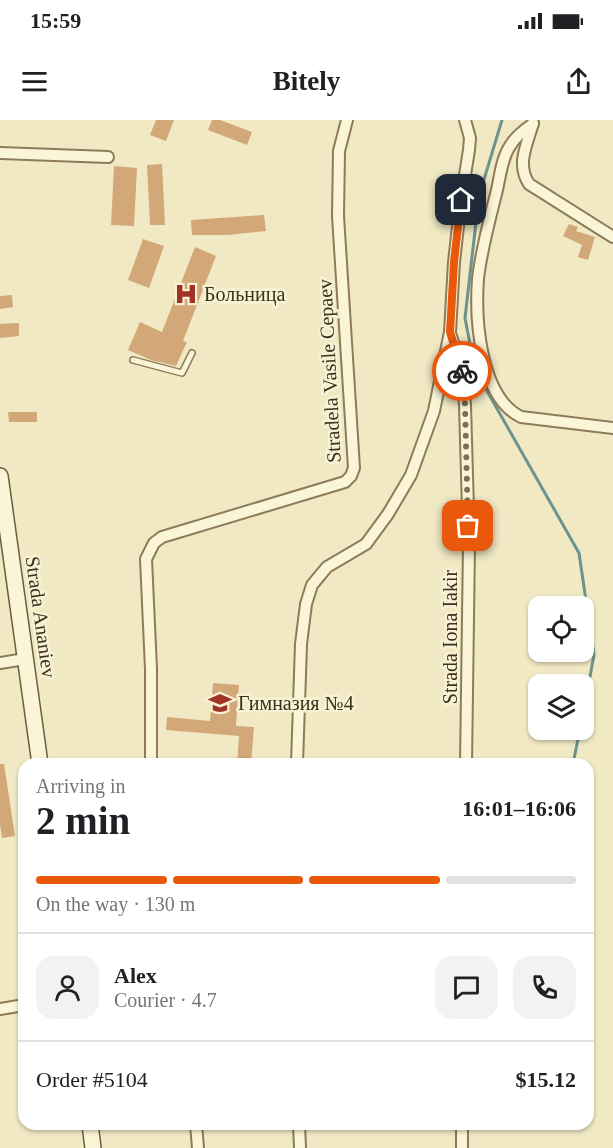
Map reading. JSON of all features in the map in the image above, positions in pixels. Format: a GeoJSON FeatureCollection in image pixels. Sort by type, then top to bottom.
{"type":"FeatureCollection","features":[{"type":"Feature","properties":{"kind":"street","name":"Stradela Vasile Cepaev"},"geometry":{"type":"LineString","coordinates":[[151,758],[151,669],[146,559],[149,550],[162,537],[338,484],[351,476],[354,468],[338,216],[339,152],[347,120]]}},
{"type":"Feature","properties":{"kind":"street"},"geometry":{"type":"LineString","coordinates":[[297,758],[301,644],[306,604],[312,585],[327,567],[366,544],[388,514],[402,493],[424,442],[434,411],[450,332],[455,252],[470,138],[465,120]]}},
{"type":"Feature","properties":{"kind":"street"},"geometry":{"type":"LineString","coordinates":[[533,122],[522,166],[523,174],[529,184],[613,237]]}},
{"type":"Feature","properties":{"kind":"street"},"geometry":{"type":"LineString","coordinates":[[533,122],[509,147],[484,239],[478,280],[478,309],[482,348],[490,381],[506,406],[521,417],[613,428]]}},
{"type":"Feature","properties":{"kind":"street"},"geometry":{"type":"LineString","coordinates":[[0,153],[108,157]]}},
{"type":"Feature","properties":{"kind":"street"},"geometry":{"type":"LineString","coordinates":[[503,168],[514,169],[522,166]]}},
{"type":"Feature","properties":{"kind":"street","name":"Strada Iona Iakir"},"geometry":{"type":"LineString","coordinates":[[450,332],[462,373],[465,405],[469,568],[466,758]]}},
{"type":"Feature","properties":{"kind":"street","name":"Strada Ananiev"},"geometry":{"type":"LineString","coordinates":[[0,476],[39,758]]}},
{"type":"Feature","properties":{"kind":"street"},"geometry":{"type":"LineString","coordinates":[[0,663],[25,659]]}},
{"type":"Feature","properties":{"kind":"street"},"geometry":{"type":"LineString","coordinates":[[0,1009],[18,1006]]}},
{"type":"Feature","properties":{"kind":"street"},"geometry":{"type":"LineString","coordinates":[[91,1130],[93,1148]]}},
{"type":"Feature","properties":{"kind":"street"},"geometry":{"type":"LineString","coordinates":[[196,1130],[198,1148]]}},
{"type":"Feature","properties":{"kind":"street"},"geometry":{"type":"LineString","coordinates":[[299,1130],[300,1148]]}},
{"type":"Feature","properties":{"kind":"street"},"geometry":{"type":"LineString","coordinates":[[462,1130],[462,1148]]}},
{"type":"Feature","properties":{"kind":"lane"},"geometry":{"type":"LineString","coordinates":[[133,360],[182,374],[192,353]]}},
{"type":"Feature","properties":{"kind":"building"},"geometry":{"type":"Polygon","coordinates":[[[156,120],[174,120],[166,141],[150,135],[156,120]]]}},
{"type":"Feature","properties":{"kind":"building"},"geometry":{"type":"Polygon","coordinates":[[[212,120],[220,120],[252,132],[247,145],[208,130],[212,120]]]}},
{"type":"Feature","properties":{"kind":"building"},"geometry":{"type":"Polygon","coordinates":[[[162,164],[165,225],[150,225],[147,165],[162,164]]]}},
{"type":"Feature","properties":{"kind":"building"},"geometry":{"type":"Polygon","coordinates":[[[114,166],[137,168],[134,226],[111,225],[114,166]]]}},
{"type":"Feature","properties":{"kind":"building"},"geometry":{"type":"Polygon","coordinates":[[[264,215],[266,231],[228,235],[192,235],[191,220],[264,215]]]}},
{"type":"Feature","properties":{"kind":"building"},"geometry":{"type":"Polygon","coordinates":[[[569,224],[578,227],[576,231],[595,237],[588,260],[578,257],[582,245],[563,236],[569,224]]]}},
{"type":"Feature","properties":{"kind":"building"},"geometry":{"type":"Polygon","coordinates":[[[143,239],[164,246],[149,288],[128,280],[143,239]]]}},
{"type":"Feature","properties":{"kind":"building"},"geometry":{"type":"Polygon","coordinates":[[[195,247],[216,256],[183,341],[187,342],[176,366],[151,360],[128,350],[140,322],[162,332],[195,247]]]}},
{"type":"Feature","properties":{"kind":"building"},"geometry":{"type":"Polygon","coordinates":[[[12,295],[13,307],[0,309],[0,296],[12,295]]]}},
{"type":"Feature","properties":{"kind":"building"},"geometry":{"type":"Polygon","coordinates":[[[19,323],[19,336],[0,338],[0,324],[19,323]]]}},
{"type":"Feature","properties":{"kind":"building"},"geometry":{"type":"Polygon","coordinates":[[[8,412],[37,412],[37,422],[9,422],[8,412]]]}},
{"type":"Feature","properties":{"kind":"building"},"geometry":{"type":"Polygon","coordinates":[[[213,683],[239,685],[236,726],[254,727],[251,758],[237,758],[239,736],[166,730],[167,717],[210,721],[213,683]]]}},
{"type":"Feature","properties":{"kind":"building"},"geometry":{"type":"Polygon","coordinates":[[[0,764],[4,764],[15,836],[2,838],[0,824],[0,764]]]}},
{"type":"Feature","properties":{"kind":"waterway"},"geometry":{"type":"LineString","coordinates":[[502,120],[479,196],[465,318],[475,370],[579,553],[594,655],[590,674]]}},
{"type":"Feature","properties":{"kind":"waterway"},"geometry":{"type":"LineString","coordinates":[[574,758],[578,740]]}},
{"type":"Feature","properties":{"kind":"way so far"},"geometry":{"type":"LineString","coordinates":[[462,371],[468,526]]}},
{"type":"Feature","properties":{"kind":"place","name":"Больница"},"geometry":{"type":"Point","coordinates":[186,294]}},
{"type":"Feature","properties":{"kind":"place","name":"Гимназия №4"},"geometry":{"type":"Point","coordinates":[220,703]}},
{"type":"Feature","properties":{"kind":"route"},"geometry":{"type":"LineString","coordinates":[[461,200],[454,262],[450,332],[462,371]]}}]}
